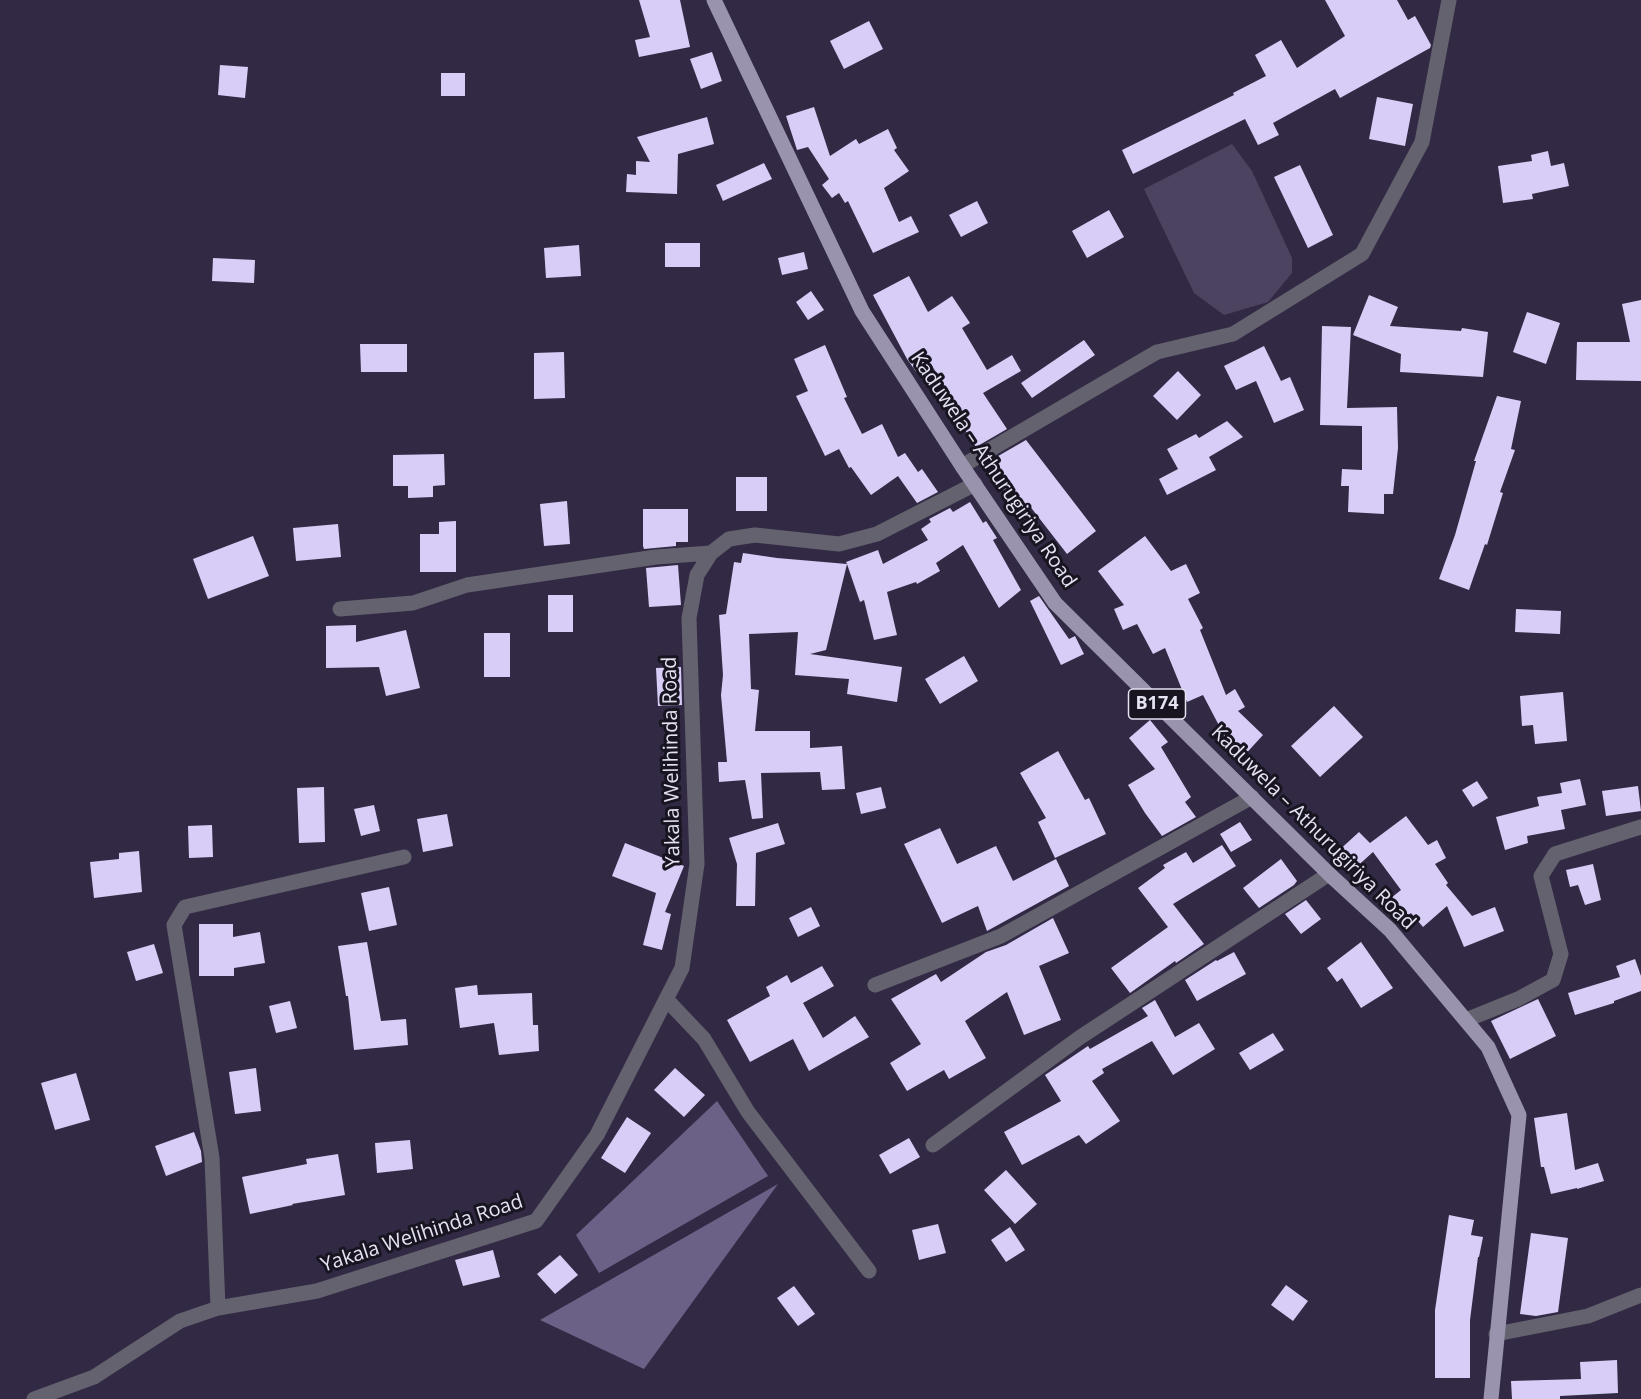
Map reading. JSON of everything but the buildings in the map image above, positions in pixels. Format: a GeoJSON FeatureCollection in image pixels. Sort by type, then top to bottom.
{"type":"FeatureCollection","features":[{"type":"Feature","properties":{"kind":"main road","name":"Kaduwela – Athurugiriya Road"},"geometry":{"type":"LineString","coordinates":[[714,0],[862,311],[962,466],[1055,603],[1329,874],[1390,930],[1488,1047],[1519,1115],[1491,1399]]}},
{"type":"Feature","properties":{"kind":"street"},"geometry":{"type":"LineString","coordinates":[[962,466],[1157,352],[1233,334],[1362,254],[1422,142],[1449,0]]}},
{"type":"Feature","properties":{"kind":"street"},"geometry":{"type":"LineString","coordinates":[[340,609],[412,603],[467,585],[656,557],[711,553],[729,539],[755,535],[839,544],[878,534],[975,484]]}},
{"type":"Feature","properties":{"kind":"street","name":"Yakala Welihinda Road"},"geometry":{"type":"LineString","coordinates":[[34,1399],[94,1377],[180,1321],[218,1308],[317,1291],[536,1221],[597,1135],[682,968],[698,864],[689,618],[698,575],[711,553]]}},
{"type":"Feature","properties":{"kind":"street"},"geometry":{"type":"LineString","coordinates":[[875,985],[1001,936],[1252,797]]}},
{"type":"Feature","properties":{"kind":"street"},"geometry":{"type":"LineString","coordinates":[[1466,1020],[1518,999],[1553,980],[1561,954],[1541,876],[1555,854],[1641,827]]}},
{"type":"Feature","properties":{"kind":"street"},"geometry":{"type":"LineString","coordinates":[[218,1308],[212,1158],[174,924],[185,908],[404,858]]}},
{"type":"Feature","properties":{"kind":"street"},"geometry":{"type":"LineString","coordinates":[[933,1145],[1079,1038],[1329,874]]}},
{"type":"Feature","properties":{"kind":"street"},"geometry":{"type":"LineString","coordinates":[[666,999],[704,1039],[748,1112],[869,1271]]}},
{"type":"Feature","properties":{"kind":"street"},"geometry":{"type":"LineString","coordinates":[[1496,1334],[1588,1316],[1641,1295]]}},
{"type":"Feature","properties":{"kind":"shaded area"},"geometry":{"type":"Polygon","coordinates":[[[1232,144],[1252,171],[1292,258],[1292,273],[1268,302],[1224,315],[1194,293],[1144,189],[1232,144]]]}},
{"type":"Feature","properties":{"kind":"shaded area"},"geometry":{"type":"Polygon","coordinates":[[[717,1101],[768,1176],[599,1273],[576,1235],[717,1101]]]}},
{"type":"Feature","properties":{"kind":"shaded area"},"geometry":{"type":"Polygon","coordinates":[[[778,1184],[644,1369],[540,1320],[778,1184]]]}}]}
